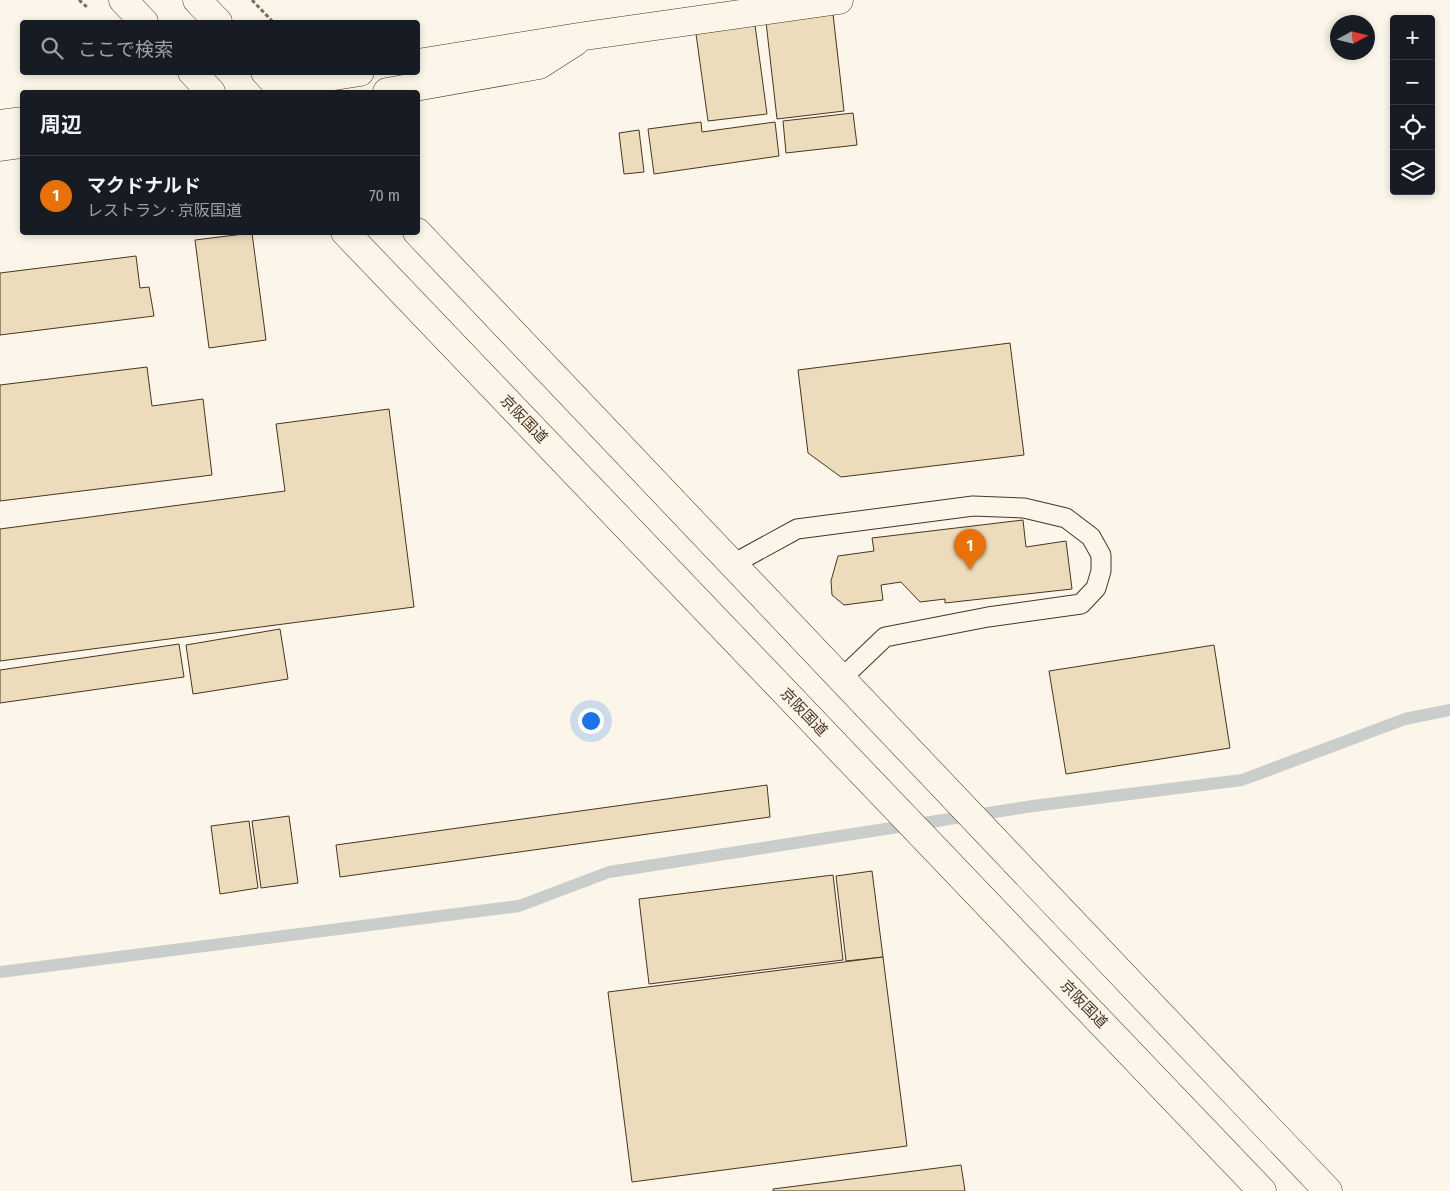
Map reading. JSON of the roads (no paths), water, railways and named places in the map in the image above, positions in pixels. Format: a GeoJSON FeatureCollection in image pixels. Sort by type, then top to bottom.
{"type":"FeatureCollection","features":[{"type":"Feature","properties":{"kind":"main road"},"geometry":{"type":"LineString","coordinates":[[123,0],[142,20]]}},
{"type":"Feature","properties":{"kind":"main road"},"geometry":{"type":"LineString","coordinates":[[197,0],[216,20]]}},
{"type":"Feature","properties":{"kind":"main road"},"geometry":{"type":"LineString","coordinates":[[420,63],[585,36],[839,0]]}},
{"type":"Feature","properties":{"kind":"main road"},"geometry":{"type":"LineString","coordinates":[[398,90],[539,65],[585,36]]}},
{"type":"Feature","properties":{"kind":"main road"},"geometry":{"type":"LineString","coordinates":[[195,75],[209,90]]}},
{"type":"Feature","properties":{"kind":"main road"},"geometry":{"type":"LineString","coordinates":[[275,83],[337,75]]}},
{"type":"Feature","properties":{"kind":"main road"},"geometry":{"type":"LineString","coordinates":[[0,124],[20,121]]}},
{"type":"Feature","properties":{"kind":"main road"},"geometry":{"type":"LineString","coordinates":[[0,147],[20,144]]}},
{"type":"Feature","properties":{"kind":"main road","name":"京阪国道"},"geometry":{"type":"LineString","coordinates":[[348,235],[1262,1191]]}},
{"type":"Feature","properties":{"kind":"main road"},"geometry":{"type":"LineString","coordinates":[[420,235],[1328,1191]]}},
{"type":"Feature","properties":{"kind":"lane"},"geometry":{"type":"LineString","coordinates":[[733,564],[797,529],[973,506],[1024,508],[1066,518],[1091,537],[1101,555],[1102,571],[1096,588],[1081,604],[988,617],[885,637],[841,679]]}},
{"type":"Feature","properties":{"kind":"waterway"},"geometry":{"type":"LineString","coordinates":[[0,972],[519,906],[609,872],[1033,806],[1242,780],[1405,719],[1450,710]]}},
{"type":"Feature","properties":{"kind":"place","name":"マクドナルド"},"geometry":{"type":"Point","coordinates":[970,570]}}]}
